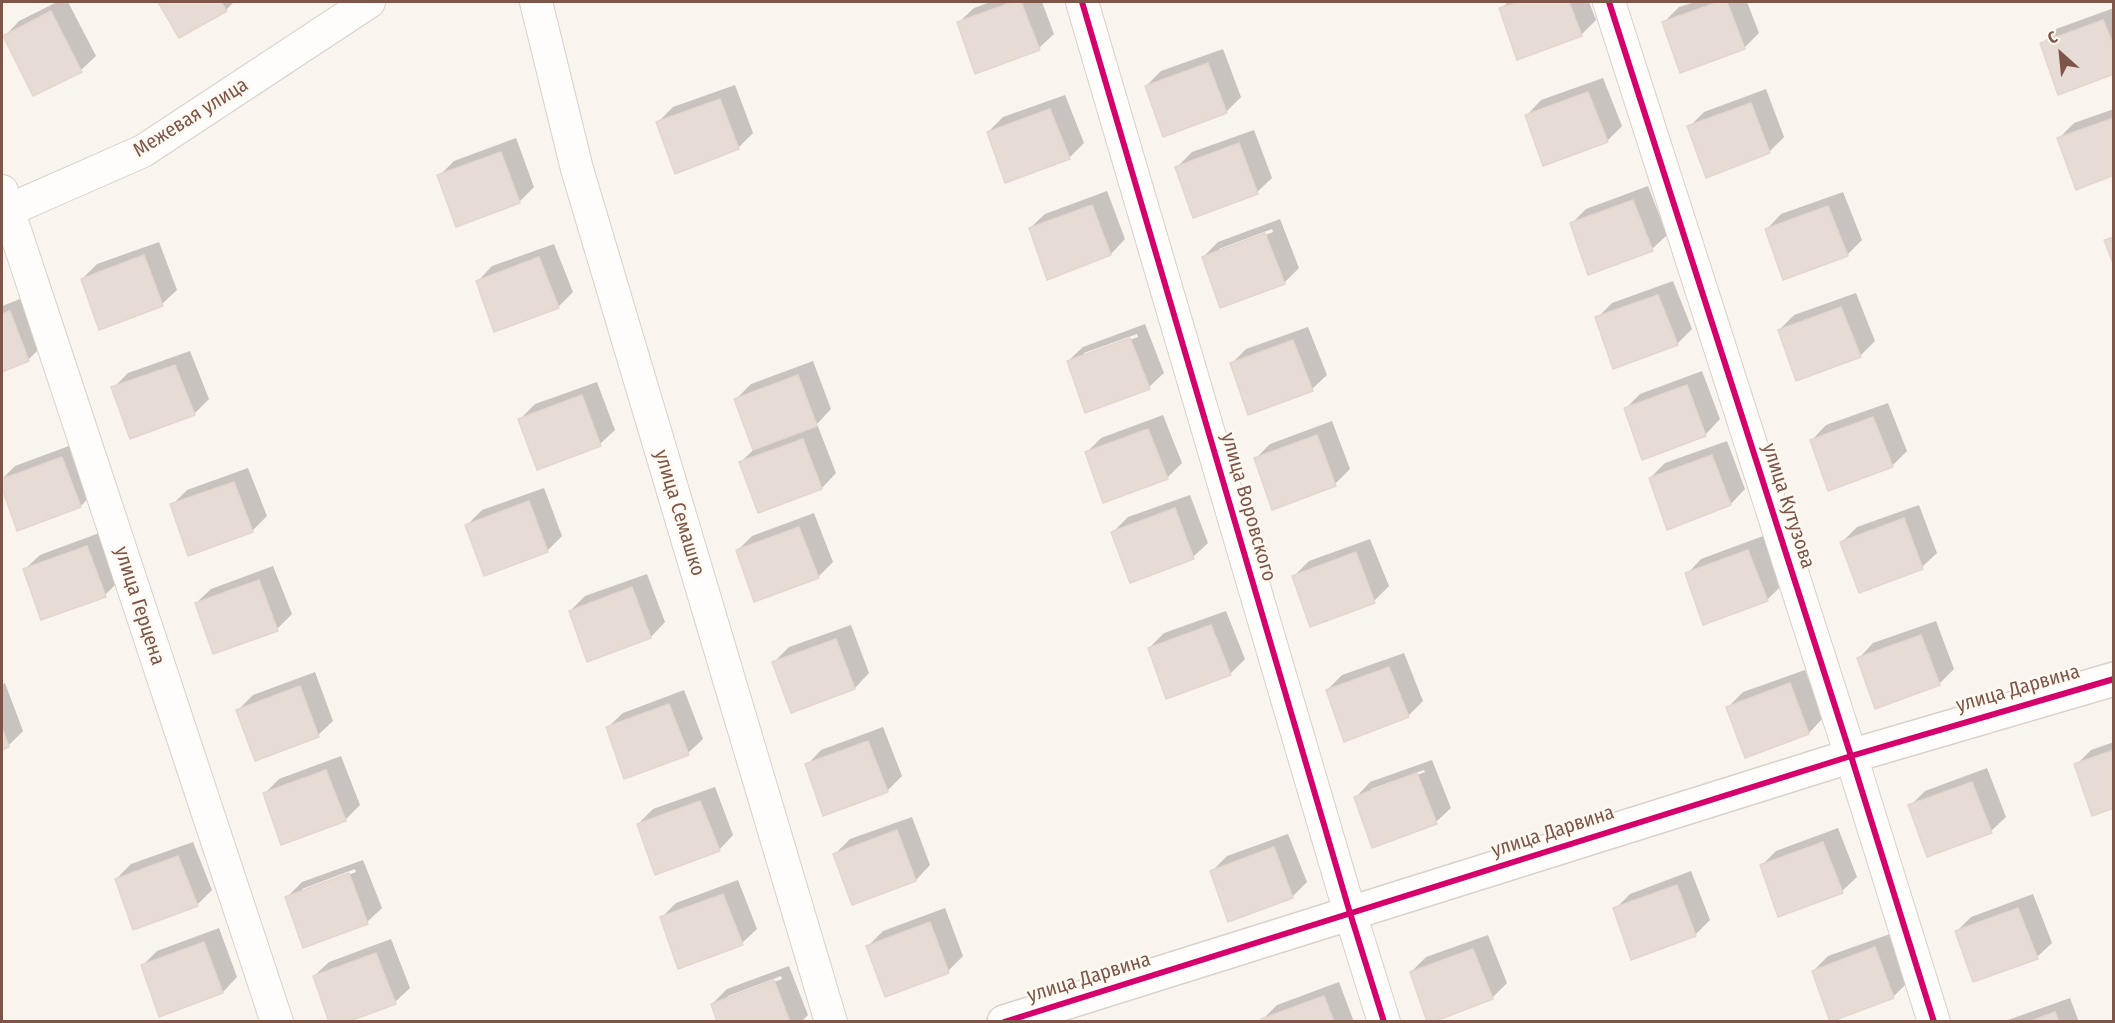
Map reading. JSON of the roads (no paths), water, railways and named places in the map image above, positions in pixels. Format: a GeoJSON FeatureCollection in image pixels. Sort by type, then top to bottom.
{"type":"FeatureCollection","features":[{"type":"Feature","properties":{"kind":"street","name":"Межевая улица"},"geometry":{"type":"LineString","coordinates":[[3,205],[143,151],[369,2]]}},
{"type":"Feature","properties":{"kind":"street","name":"улица Семашко"},"geometry":{"type":"LineString","coordinates":[[536,2],[577,169],[831,1022]]}},
{"type":"Feature","properties":{"kind":"street","name":"улица Воровского"},"geometry":{"type":"LineString","coordinates":[[1082,2],[1350,914],[1384,1022]]}},
{"type":"Feature","properties":{"kind":"street","name":"улица Кутузова"},"geometry":{"type":"LineString","coordinates":[[1609,2],[1934,1022]]}},
{"type":"Feature","properties":{"kind":"street","name":"улица Герцена"},"geometry":{"type":"LineString","coordinates":[[3,205],[277,1022]]}},
{"type":"Feature","properties":{"kind":"street","name":"улица Дарвина"},"geometry":{"type":"LineString","coordinates":[[1004,1022],[1851,756],[2114,679]]}}]}
